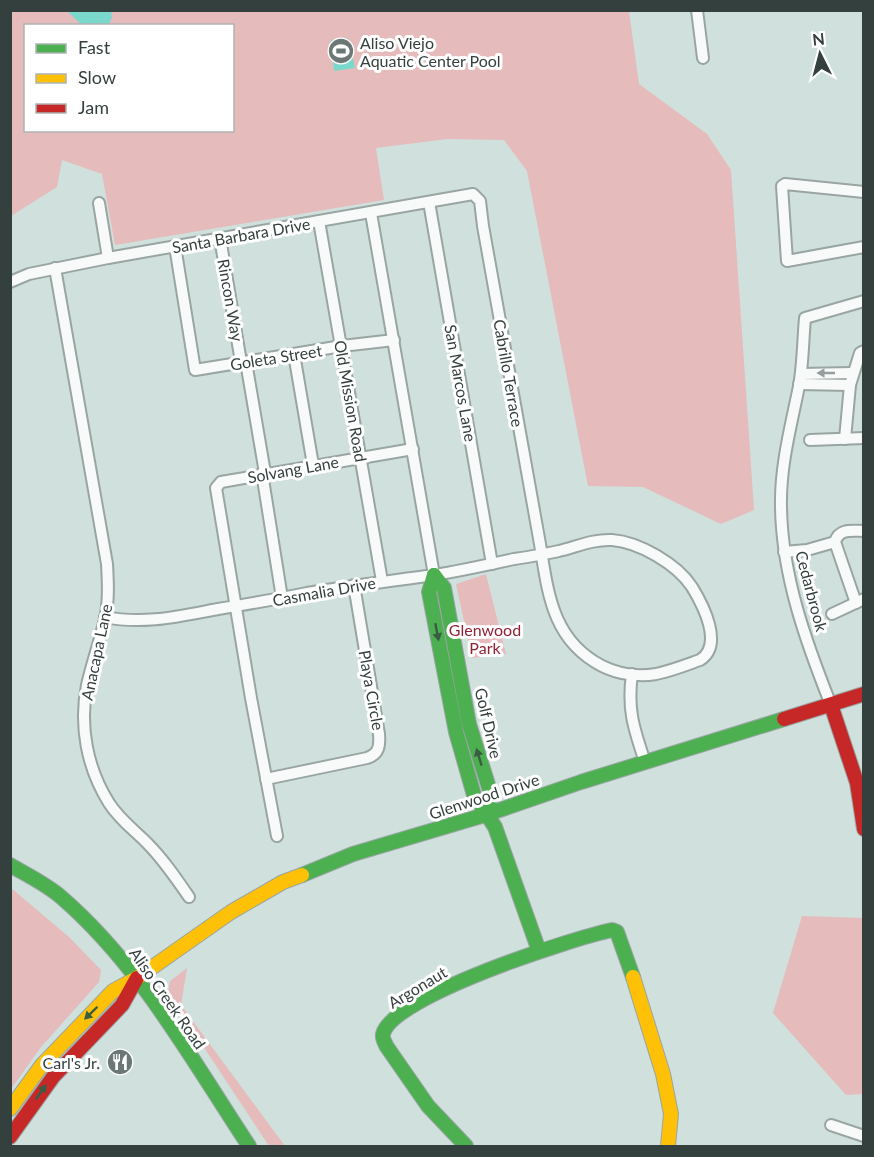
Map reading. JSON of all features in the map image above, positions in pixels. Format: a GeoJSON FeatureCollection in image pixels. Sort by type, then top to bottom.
{"type":"FeatureCollection","features":[{"type":"Feature","properties":{"kind":"main road","name":"Golf Drive"},"geometry":{"type":"LineString","coordinates":[[434,575],[429,592],[456,732],[474,795],[488,814]]}},
{"type":"Feature","properties":{"kind":"main road","name":"Glenwood Drive"},"geometry":{"type":"LineString","coordinates":[[10,1109],[42,1065],[75,1028],[113,991],[137,978],[231,912],[283,882],[353,854],[488,814],[645,762],[864,694]]}},
{"type":"Feature","properties":{"kind":"main road","name":"Cedarbrook"},"geometry":{"type":"LineString","coordinates":[[831,705],[857,783],[864,829]]}},
{"type":"Feature","properties":{"kind":"main road"},"geometry":{"type":"LineString","coordinates":[[488,814],[495,827],[539,951]]}},
{"type":"Feature","properties":{"kind":"main road","name":"Aliso Creek Road"},"geometry":{"type":"LineString","coordinates":[[10,866],[62,898],[110,945],[137,978],[249,1146]]}},
{"type":"Feature","properties":{"kind":"main road","name":"Argonaut"},"geometry":{"type":"LineString","coordinates":[[466,1146],[428,1106],[387,1047],[383,1037],[384,1030],[410,1008],[455,983],[539,951],[612,930],[617,932],[625,950],[663,1074],[671,1114],[668,1146]]}},
{"type":"Feature","properties":{"kind":"main road","name":"Glenwood Drive"},"geometry":{"type":"LineString","coordinates":[[10,1137],[53,1077],[122,1005],[137,978]]}},
{"type":"Feature","properties":{"kind":"street"},"geometry":{"type":"LineString","coordinates":[[697,10],[703,58]]}},
{"type":"Feature","properties":{"kind":"street"},"geometry":{"type":"LineString","coordinates":[[864,192],[785,184],[782,186],[787,261],[864,247]]}},
{"type":"Feature","properties":{"kind":"street","name":"Santa Barbara Drive"},"geometry":{"type":"LineString","coordinates":[[10,282],[28,274],[55,268],[473,194]]}},
{"type":"Feature","properties":{"kind":"street","name":"Cabrillo Terrace"},"geometry":{"type":"LineString","coordinates":[[473,194],[480,201],[542,554]]}},
{"type":"Feature","properties":{"kind":"street","name":"San Marcos Lane"},"geometry":{"type":"LineString","coordinates":[[429,202],[492,564]]}},
{"type":"Feature","properties":{"kind":"street"},"geometry":{"type":"LineString","coordinates":[[99,203],[108,258]]}},
{"type":"Feature","properties":{"kind":"street","name":"Golf Drive"},"geometry":{"type":"LineString","coordinates":[[371,213],[434,575]]}},
{"type":"Feature","properties":{"kind":"street","name":"Old Mission Road"},"geometry":{"type":"LineString","coordinates":[[320,221],[382,581]]}},
{"type":"Feature","properties":{"kind":"street","name":"Rincon Way"},"geometry":{"type":"LineString","coordinates":[[220,238],[244,362],[282,598]]}},
{"type":"Feature","properties":{"kind":"street","name":"Goleta Street"},"geometry":{"type":"LineString","coordinates":[[175,246],[195,370],[342,346],[394,340]]}},
{"type":"Feature","properties":{"kind":"street","name":"Anacapa Lane"},"geometry":{"type":"LineString","coordinates":[[55,268],[104,541],[108,590],[105,617],[87,686],[83,714],[90,762],[99,787],[111,806],[168,866],[189,897]]}},
{"type":"Feature","properties":{"kind":"street","name":"Cedarbrook"},"geometry":{"type":"LineString","coordinates":[[831,705],[811,652],[788,577],[781,506],[786,446],[800,379],[805,318],[864,301]]}},
{"type":"Feature","properties":{"kind":"street"},"geometry":{"type":"LineString","coordinates":[[845,439],[852,374],[862,352]]}},
{"type":"Feature","properties":{"kind":"street"},"geometry":{"type":"LineString","coordinates":[[294,354],[313,465]]}},
{"type":"Feature","properties":{"kind":"street"},"geometry":{"type":"LineString","coordinates":[[800,379],[852,374]]}},
{"type":"Feature","properties":{"kind":"street"},"geometry":{"type":"LineString","coordinates":[[800,379],[850,385]]}},
{"type":"Feature","properties":{"kind":"street"},"geometry":{"type":"LineString","coordinates":[[810,440],[864,438]]}},
{"type":"Feature","properties":{"kind":"street","name":"Solvang Lane"},"geometry":{"type":"LineString","coordinates":[[236,606],[216,492],[221,482],[412,448]]}},
{"type":"Feature","properties":{"kind":"street"},"geometry":{"type":"LineString","coordinates":[[832,614],[860,601],[835,542],[837,535],[841,532],[864,531]]}},
{"type":"Feature","properties":{"kind":"street"},"geometry":{"type":"LineString","coordinates":[[614,540],[630,543],[671,564],[686,578],[708,622],[711,638],[710,651],[700,660],[655,674],[632,674],[614,671],[603,666],[573,646],[553,610],[542,554],[596,541],[614,540]]}},
{"type":"Feature","properties":{"kind":"street"},"geometry":{"type":"LineString","coordinates":[[784,552],[807,550],[835,542]]}},
{"type":"Feature","properties":{"kind":"street","name":"Casmalia Drive"},"geometry":{"type":"LineString","coordinates":[[105,617],[124,621],[145,621],[354,585],[434,575],[542,554]]}},
{"type":"Feature","properties":{"kind":"street","name":"Playa Circle"},"geometry":{"type":"LineString","coordinates":[[266,779],[367,758],[373,756],[378,750],[379,734],[354,585]]}},
{"type":"Feature","properties":{"kind":"street"},"geometry":{"type":"LineString","coordinates":[[236,606],[277,836]]}},
{"type":"Feature","properties":{"kind":"street"},"geometry":{"type":"LineString","coordinates":[[632,674],[630,711],[645,762]]}},
{"type":"Feature","properties":{"kind":"street"},"geometry":{"type":"LineString","coordinates":[[831,1125],[864,1136]]}},
{"type":"Feature","properties":{"kind":"green space"},"geometry":{"type":"Polygon","coordinates":[[[11,11],[629,11],[639,84],[707,134],[731,170],[754,510],[721,524],[643,487],[588,486],[527,171],[504,140],[447,139],[376,148],[384,200],[115,245],[102,174],[62,160],[57,187],[11,216],[11,11]]]}},
{"type":"Feature","properties":{"kind":"green space","name":"Glenwood Park"},"geometry":{"type":"Polygon","coordinates":[[[486,574],[506,654],[472,658],[456,584],[486,574]]]}},
{"type":"Feature","properties":{"kind":"green space"},"geometry":{"type":"Polygon","coordinates":[[[11,888],[69,937],[101,970],[99,982],[41,1047],[11,1089],[11,888]]]}},
{"type":"Feature","properties":{"kind":"green space"},"geometry":{"type":"Polygon","coordinates":[[[802,916],[863,918],[863,1094],[846,1095],[773,1013],[802,916]]]}},
{"type":"Feature","properties":{"kind":"green space"},"geometry":{"type":"Polygon","coordinates":[[[187,968],[181,1005],[285,1146],[269,1146],[168,993],[170,981],[187,968]]]}},
{"type":"Feature","properties":{"kind":"shaded area"},"geometry":{"type":"Polygon","coordinates":[[[67,11],[111,11],[109,24],[81,24],[67,11]]]}},
{"type":"Feature","properties":{"kind":"shaded area","name":"Aliso Viejo Aquatic Center Pool"},"geometry":{"type":"Polygon","coordinates":[[[348,38],[355,68],[334,71],[331,40],[348,38]]]}},
{"type":"Feature","properties":{"kind":"traffic: fast"},"geometry":{"type":"LineString","coordinates":[[434,575],[429,592],[456,732],[474,795],[495,827],[539,951]]}},
{"type":"Feature","properties":{"kind":"traffic: fast"},"geometry":{"type":"LineString","coordinates":[[434,575],[444,588],[469,724],[490,791],[488,814]]}},
{"type":"Feature","properties":{"kind":"traffic: fast"},"geometry":{"type":"LineString","coordinates":[[302,875],[353,854],[488,814],[581,782],[784,719]]}},
{"type":"Feature","properties":{"kind":"traffic: fast"},"geometry":{"type":"LineString","coordinates":[[10,865],[61,897],[116,952],[185,1047],[249,1146]]}},
{"type":"Feature","properties":{"kind":"traffic: fast"},"geometry":{"type":"LineString","coordinates":[[466,1146],[428,1106],[387,1047],[383,1034],[394,1019],[417,1003],[487,971],[561,944],[612,930],[617,932],[633,977]]}},
{"type":"Feature","properties":{"kind":"traffic: slow"},"geometry":{"type":"LineString","coordinates":[[10,1109],[42,1065],[113,991],[137,978],[231,912],[283,882],[302,875]]}},
{"type":"Feature","properties":{"kind":"traffic: slow"},"geometry":{"type":"LineString","coordinates":[[633,977],[663,1074],[671,1114],[668,1146]]}},
{"type":"Feature","properties":{"kind":"traffic: jam"},"geometry":{"type":"LineString","coordinates":[[784,719],[864,694]]}},
{"type":"Feature","properties":{"kind":"traffic: jam"},"geometry":{"type":"LineString","coordinates":[[831,705],[857,783],[864,829]]}},
{"type":"Feature","properties":{"kind":"traffic: jam"},"geometry":{"type":"LineString","coordinates":[[10,1137],[53,1077],[122,1005],[137,978]]}},
{"type":"Feature","properties":{"kind":"place","name":"Aliso Viejo Aquatic Center Pool"},"geometry":{"type":"Point","coordinates":[341,51]}},
{"type":"Feature","properties":{"kind":"place","name":"Carl's Jr."},"geometry":{"type":"Point","coordinates":[120,1062]}}]}
